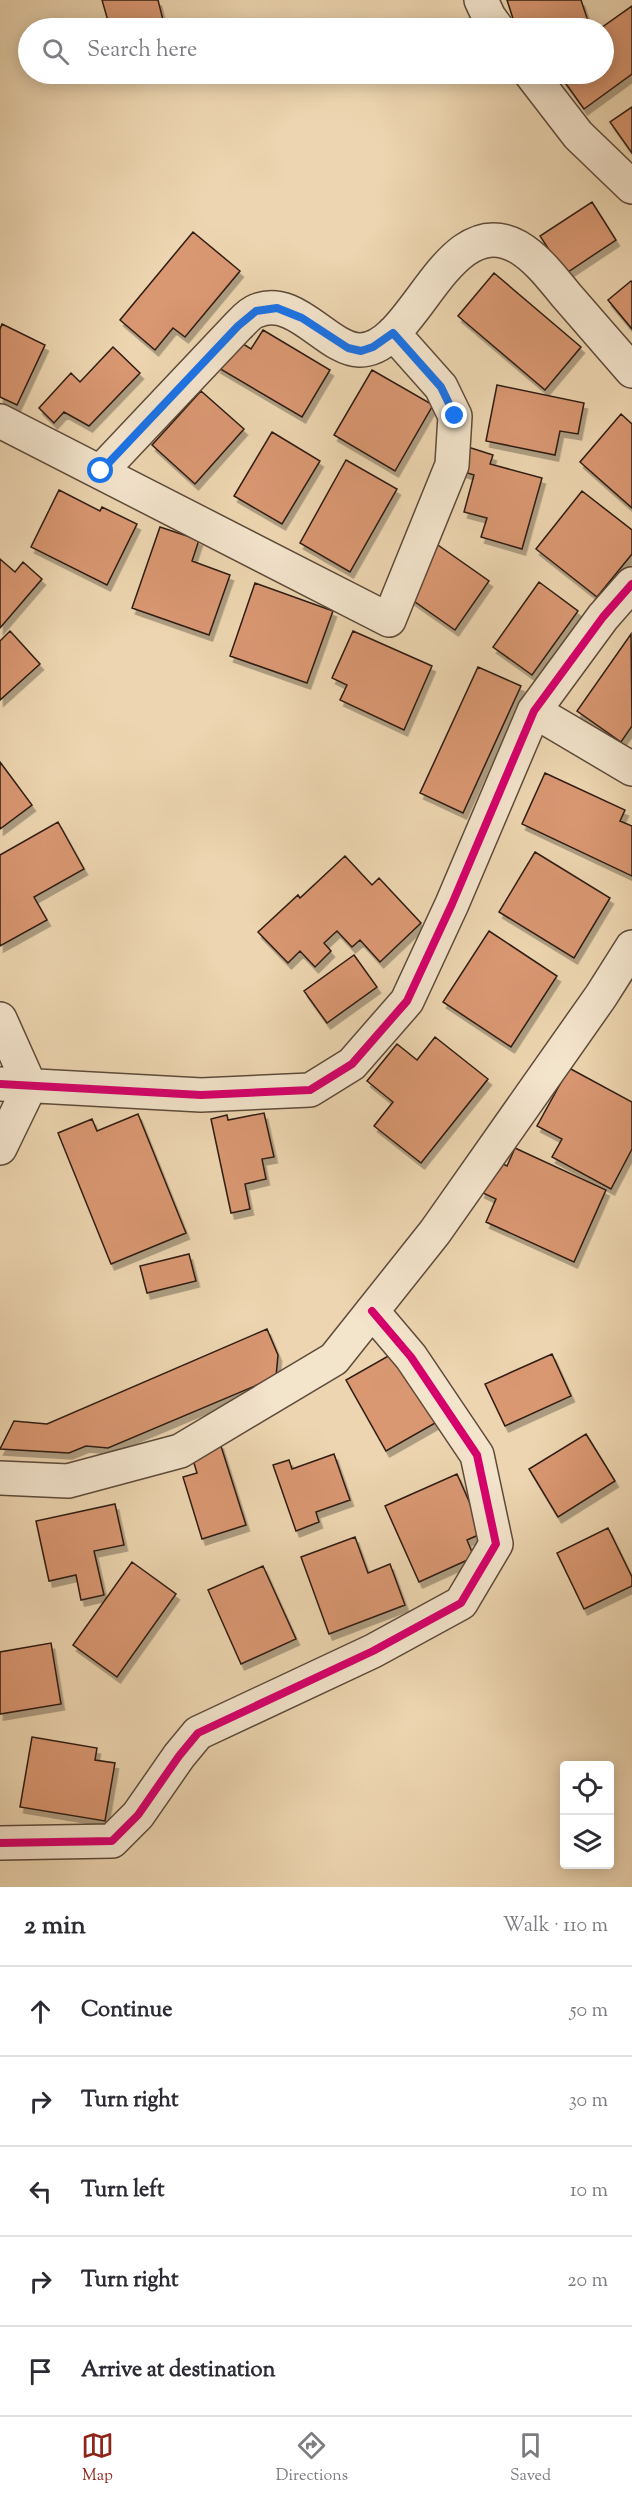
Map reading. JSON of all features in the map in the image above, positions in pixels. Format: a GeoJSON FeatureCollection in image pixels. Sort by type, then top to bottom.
{"type":"FeatureCollection","features":[{"type":"Feature","properties":{"kind":"street"},"geometry":{"type":"LineString","coordinates":[[481,0],[490,18]]}},
{"type":"Feature","properties":{"kind":"street"},"geometry":{"type":"LineString","coordinates":[[539,84],[578,135],[632,187]]}},
{"type":"Feature","properties":{"kind":"street"},"geometry":{"type":"LineString","coordinates":[[101,471],[238,326],[256,311],[277,308],[302,318],[348,348],[361,351],[373,347],[393,333],[456,255],[478,242],[499,240],[518,247],[540,264],[632,371]]}},
{"type":"Feature","properties":{"kind":"street"},"geometry":{"type":"LineString","coordinates":[[0,421],[389,620],[452,465],[455,416],[441,387],[393,333]]}},
{"type":"Feature","properties":{"kind":"street"},"geometry":{"type":"LineString","coordinates":[[15,1085],[201,1095],[310,1090],[352,1064],[407,1001],[452,904],[534,711],[603,617],[632,584]]}},
{"type":"Feature","properties":{"kind":"street"},"geometry":{"type":"LineString","coordinates":[[534,711],[632,769]]}},
{"type":"Feature","properties":{"kind":"street"},"geometry":{"type":"LineString","coordinates":[[0,1478],[69,1481],[180,1451],[334,1359],[435,1232],[601,996],[632,946]]}},
{"type":"Feature","properties":{"kind":"street"},"geometry":{"type":"LineString","coordinates":[[0,1019],[15,1085],[0,1148]]}},
{"type":"Feature","properties":{"kind":"street"},"geometry":{"type":"LineString","coordinates":[[0,1843],[112,1841],[138,1815],[198,1733],[373,1652],[461,1603],[496,1544],[477,1455],[411,1357],[372,1311]]}},
{"type":"Feature","properties":{"kind":"building"},"geometry":{"type":"Polygon","coordinates":[[[102,0],[158,0],[162,18],[107,18],[102,0]]]}},
{"type":"Feature","properties":{"kind":"building"},"geometry":{"type":"Polygon","coordinates":[[[507,0],[581,0],[587,18],[513,18],[507,0]]]}},
{"type":"Feature","properties":{"kind":"building"},"geometry":{"type":"Polygon","coordinates":[[[632,6],[632,74],[584,109],[566,84],[614,84],[614,19],[632,6]]]}},
{"type":"Feature","properties":{"kind":"building"},"geometry":{"type":"Polygon","coordinates":[[[632,107],[632,153],[610,122],[632,107]]]}},
{"type":"Feature","properties":{"kind":"building"},"geometry":{"type":"Polygon","coordinates":[[[592,202],[616,240],[565,274],[540,236],[592,202]]]}},
{"type":"Feature","properties":{"kind":"building"},"geometry":{"type":"Polygon","coordinates":[[[193,232],[240,271],[185,337],[173,328],[155,350],[120,320],[193,232]]]}},
{"type":"Feature","properties":{"kind":"building"},"geometry":{"type":"Polygon","coordinates":[[[494,273],[581,347],[545,390],[458,316],[494,273]]]}},
{"type":"Feature","properties":{"kind":"building"},"geometry":{"type":"Polygon","coordinates":[[[632,282],[632,329],[608,300],[632,282]]]}},
{"type":"Feature","properties":{"kind":"building"},"geometry":{"type":"Polygon","coordinates":[[[2,324],[45,345],[17,405],[0,397],[0,329],[2,324]]]}},
{"type":"Feature","properties":{"kind":"building"},"geometry":{"type":"Polygon","coordinates":[[[263,330],[330,370],[302,417],[217,367],[234,338],[251,349],[263,330]]]}},
{"type":"Feature","properties":{"kind":"building"},"geometry":{"type":"Polygon","coordinates":[[[113,347],[140,373],[89,426],[64,412],[54,423],[39,408],[71,373],[80,382],[113,347]]]}},
{"type":"Feature","properties":{"kind":"building"},"geometry":{"type":"Polygon","coordinates":[[[372,370],[433,405],[395,471],[334,435],[372,370]]]}},
{"type":"Feature","properties":{"kind":"building"},"geometry":{"type":"Polygon","coordinates":[[[497,385],[584,403],[578,434],[560,431],[555,455],[486,441],[497,385]]]}},
{"type":"Feature","properties":{"kind":"building"},"geometry":{"type":"Polygon","coordinates":[[[201,391],[244,429],[195,484],[152,445],[201,391]]]}},
{"type":"Feature","properties":{"kind":"building"},"geometry":{"type":"Polygon","coordinates":[[[621,414],[632,424],[632,508],[580,462],[621,414]]]}},
{"type":"Feature","properties":{"kind":"building"},"geometry":{"type":"Polygon","coordinates":[[[272,432],[320,461],[282,524],[234,496],[272,432]]]}},
{"type":"Feature","properties":{"kind":"building"},"geometry":{"type":"Polygon","coordinates":[[[468,447],[493,455],[490,464],[542,478],[522,549],[481,537],[487,518],[464,512],[474,475],[461,471],[468,447]]]}},
{"type":"Feature","properties":{"kind":"building"},"geometry":{"type":"Polygon","coordinates":[[[346,460],[397,489],[350,572],[300,543],[346,460]]]}},
{"type":"Feature","properties":{"kind":"building"},"geometry":{"type":"Polygon","coordinates":[[[59,490],[100,511],[102,507],[137,524],[107,585],[31,547],[59,490]]]}},
{"type":"Feature","properties":{"kind":"building"},"geometry":{"type":"Polygon","coordinates":[[[582,491],[632,530],[632,554],[597,597],[536,549],[582,491]]]}},
{"type":"Feature","properties":{"kind":"building"},"geometry":{"type":"Polygon","coordinates":[[[160,527],[199,540],[192,561],[230,575],[209,635],[132,608],[160,527]]]}},
{"type":"Feature","properties":{"kind":"building"},"geometry":{"type":"Polygon","coordinates":[[[435,543],[489,581],[455,630],[401,592],[435,543]]]}},
{"type":"Feature","properties":{"kind":"building"},"geometry":{"type":"Polygon","coordinates":[[[0,559],[15,572],[23,562],[42,579],[0,628],[0,559]]]}},
{"type":"Feature","properties":{"kind":"building"},"geometry":{"type":"Polygon","coordinates":[[[539,582],[578,611],[532,675],[493,647],[539,582]]]}},
{"type":"Feature","properties":{"kind":"building"},"geometry":{"type":"Polygon","coordinates":[[[255,583],[333,611],[307,683],[230,656],[255,583]]]}},
{"type":"Feature","properties":{"kind":"building"},"geometry":{"type":"Polygon","coordinates":[[[10,631],[40,664],[0,700],[0,641],[10,631]]]}},
{"type":"Feature","properties":{"kind":"building"},"geometry":{"type":"Polygon","coordinates":[[[353,631],[432,666],[404,730],[340,700],[347,685],[332,678],[353,631]]]}},
{"type":"Feature","properties":{"kind":"building"},"geometry":{"type":"Polygon","coordinates":[[[631,634],[632,726],[621,742],[577,711],[631,634]]]}},
{"type":"Feature","properties":{"kind":"building"},"geometry":{"type":"Polygon","coordinates":[[[478,667],[521,686],[463,813],[420,793],[478,667]]]}},
{"type":"Feature","properties":{"kind":"building"},"geometry":{"type":"Polygon","coordinates":[[[0,762],[32,805],[0,829],[0,762]]]}},
{"type":"Feature","properties":{"kind":"building"},"geometry":{"type":"Polygon","coordinates":[[[545,773],[625,810],[620,821],[632,826],[632,876],[522,824],[545,773]]]}},
{"type":"Feature","properties":{"kind":"building"},"geometry":{"type":"Polygon","coordinates":[[[58,822],[84,869],[34,897],[47,920],[0,946],[0,855],[58,822]]]}},
{"type":"Feature","properties":{"kind":"building"},"geometry":{"type":"Polygon","coordinates":[[[535,852],[610,898],[574,958],[499,912],[535,852]]]}},
{"type":"Feature","properties":{"kind":"building"},"geometry":{"type":"Polygon","coordinates":[[[345,856],[372,885],[379,878],[421,923],[380,962],[360,940],[352,947],[337,931],[324,943],[331,951],[315,967],[300,951],[288,963],[258,932],[298,895],[300,898],[345,856]]]}},
{"type":"Feature","properties":{"kind":"building"},"geometry":{"type":"Polygon","coordinates":[[[489,931],[557,976],[511,1047],[443,1002],[489,931]]]}},
{"type":"Feature","properties":{"kind":"building"},"geometry":{"type":"Polygon","coordinates":[[[354,955],[377,987],[327,1023],[304,991],[354,955]]]}},
{"type":"Feature","properties":{"kind":"building"},"geometry":{"type":"Polygon","coordinates":[[[435,1037],[488,1079],[421,1163],[374,1126],[393,1102],[367,1081],[397,1044],[417,1060],[435,1037]]]}},
{"type":"Feature","properties":{"kind":"building"},"geometry":{"type":"Polygon","coordinates":[[[569,1068],[632,1102],[632,1149],[611,1189],[552,1157],[562,1139],[537,1126],[569,1068]]]}},
{"type":"Feature","properties":{"kind":"building"},"geometry":{"type":"Polygon","coordinates":[[[264,1113],[274,1157],[262,1159],[266,1179],[245,1184],[250,1209],[231,1213],[211,1119],[227,1115],[228,1120],[264,1113]]]}},
{"type":"Feature","properties":{"kind":"building"},"geometry":{"type":"Polygon","coordinates":[[[138,1114],[186,1233],[111,1264],[58,1133],[92,1119],[97,1131],[138,1114]]]}},
{"type":"Feature","properties":{"kind":"building"},"geometry":{"type":"Polygon","coordinates":[[[515,1148],[606,1190],[574,1262],[486,1222],[496,1199],[481,1192],[495,1160],[507,1166],[515,1148]]]}},
{"type":"Feature","properties":{"kind":"building"},"geometry":{"type":"Polygon","coordinates":[[[189,1254],[196,1281],[147,1293],[140,1266],[189,1254]]]}},
{"type":"Feature","properties":{"kind":"building"},"geometry":{"type":"Polygon","coordinates":[[[267,1329],[278,1355],[276,1377],[108,1448],[86,1446],[69,1453],[0,1449],[14,1421],[47,1424],[267,1329]]]}},
{"type":"Feature","properties":{"kind":"building"},"geometry":{"type":"Polygon","coordinates":[[[397,1351],[437,1422],[386,1451],[346,1380],[397,1351]]]}},
{"type":"Feature","properties":{"kind":"building"},"geometry":{"type":"Polygon","coordinates":[[[552,1354],[571,1396],[505,1426],[485,1384],[552,1354]]]}},
{"type":"Feature","properties":{"kind":"building"},"geometry":{"type":"Polygon","coordinates":[[[586,1434],[615,1481],[558,1517],[529,1469],[586,1434]]]}},
{"type":"Feature","properties":{"kind":"building"},"geometry":{"type":"Polygon","coordinates":[[[220,1443],[246,1525],[202,1539],[183,1477],[197,1473],[191,1453],[220,1443]]]}},
{"type":"Feature","properties":{"kind":"building"},"geometry":{"type":"Polygon","coordinates":[[[334,1454],[350,1500],[316,1512],[319,1522],[296,1531],[273,1465],[289,1460],[292,1469],[334,1454]]]}},
{"type":"Feature","properties":{"kind":"building"},"geometry":{"type":"Polygon","coordinates":[[[457,1474],[483,1533],[467,1540],[474,1557],[419,1582],[385,1506],[457,1474]]]}},
{"type":"Feature","properties":{"kind":"building"},"geometry":{"type":"Polygon","coordinates":[[[115,1504],[124,1545],[94,1551],[104,1595],[81,1600],[76,1575],[49,1581],[36,1521],[115,1504]]]}},
{"type":"Feature","properties":{"kind":"building"},"geometry":{"type":"Polygon","coordinates":[[[608,1528],[632,1577],[632,1586],[584,1609],[557,1553],[608,1528]]]}},
{"type":"Feature","properties":{"kind":"building"},"geometry":{"type":"Polygon","coordinates":[[[355,1537],[368,1573],[390,1564],[405,1605],[329,1634],[301,1557],[355,1537]]]}},
{"type":"Feature","properties":{"kind":"building"},"geometry":{"type":"Polygon","coordinates":[[[132,1562],[176,1594],[117,1677],[73,1645],[132,1562]]]}},
{"type":"Feature","properties":{"kind":"building"},"geometry":{"type":"Polygon","coordinates":[[[263,1566],[296,1639],[241,1664],[208,1590],[263,1566]]]}},
{"type":"Feature","properties":{"kind":"building"},"geometry":{"type":"Polygon","coordinates":[[[51,1643],[61,1704],[0,1714],[0,1652],[51,1643]]]}},
{"type":"Feature","properties":{"kind":"building"},"geometry":{"type":"Polygon","coordinates":[[[32,1737],[97,1748],[95,1760],[115,1763],[105,1821],[20,1807],[32,1737]]]}},
{"type":"Feature","properties":{"kind":"cycle path"},"geometry":{"type":"LineString","coordinates":[[0,1084],[201,1095],[310,1090],[352,1064],[407,1001],[452,904],[534,711],[603,617],[632,584]]}},
{"type":"Feature","properties":{"kind":"cycle path"},"geometry":{"type":"LineString","coordinates":[[0,1843],[112,1841],[138,1815],[198,1733],[373,1651],[461,1603],[496,1544],[477,1455],[411,1357],[372,1311]]}},
{"type":"Feature","properties":{"kind":"route"},"geometry":{"type":"LineString","coordinates":[[101,471],[238,326],[256,311],[277,308],[302,318],[348,348],[361,351],[373,347],[393,333],[441,387],[455,416]]}}]}
